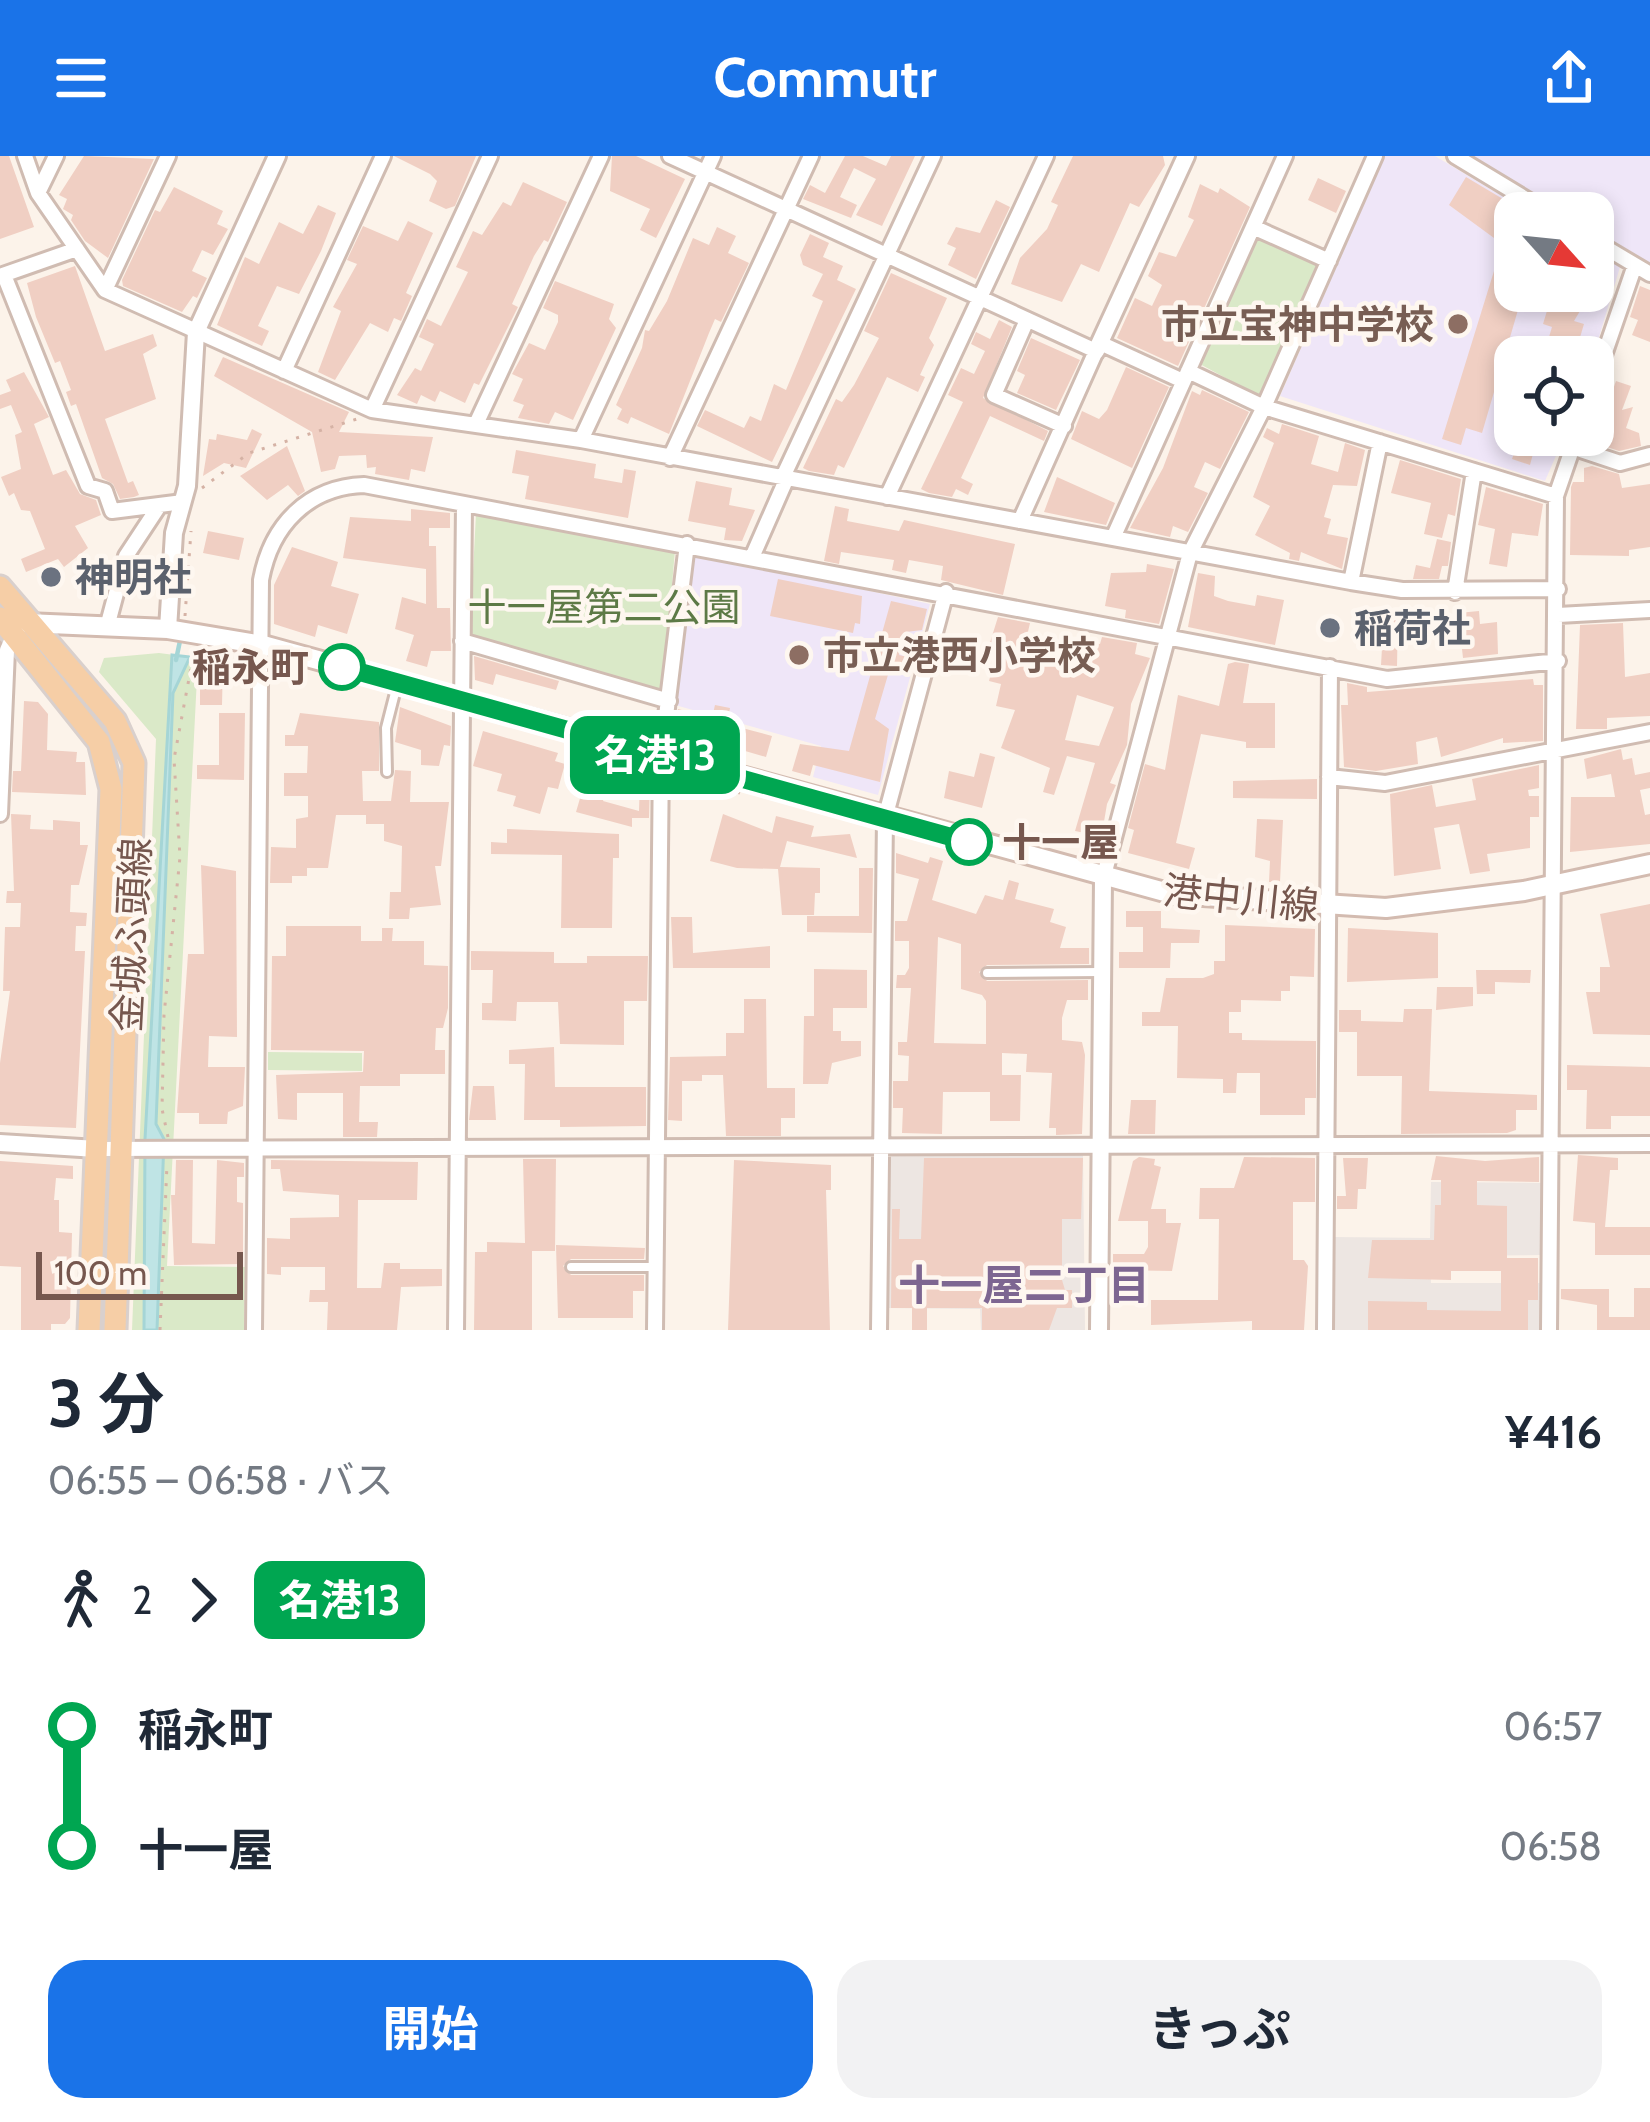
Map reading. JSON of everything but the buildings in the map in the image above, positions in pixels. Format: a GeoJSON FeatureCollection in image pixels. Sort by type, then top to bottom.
{"type":"FeatureCollection","features":[{"type":"Feature","properties":{"kind":"main road","name":"金城ふ頭線"},"geometry":{"type":"LineString","coordinates":[[0,587],[11,623],[99,742],[111,789],[89,1330]]}},
{"type":"Feature","properties":{"kind":"main road","name":"港中川線"},"geometry":{"type":"LineString","coordinates":[[11,623],[176,625],[201,635],[263,645],[1103,879],[1172,894],[1328,907],[1442,903],[1650,865]]}},
{"type":"Feature","properties":{"kind":"main road","name":"金城ふ頭線"},"geometry":{"type":"LineString","coordinates":[[11,623],[116,721],[134,763],[132,1145],[115,1330]]}},
{"type":"Feature","properties":{"kind":"street"},"geometry":{"type":"LineString","coordinates":[[25,156],[38,193],[105,290],[372,410],[581,440],[1351,582],[1455,592],[1558,590]]}},
{"type":"Feature","properties":{"kind":"street"},"geometry":{"type":"LineString","coordinates":[[38,193],[56,156]]}},
{"type":"Feature","properties":{"kind":"street"},"geometry":{"type":"LineString","coordinates":[[105,290],[168,156]]}},
{"type":"Feature","properties":{"kind":"street"},"geometry":{"type":"LineString","coordinates":[[176,625],[174,533],[191,498],[196,332],[277,156]]}},
{"type":"Feature","properties":{"kind":"street"},"geometry":{"type":"LineString","coordinates":[[284,371],[383,156]]}},
{"type":"Feature","properties":{"kind":"street"},"geometry":{"type":"LineString","coordinates":[[372,410],[490,156]]}},
{"type":"Feature","properties":{"kind":"street"},"geometry":{"type":"LineString","coordinates":[[477,422],[601,156]]}},
{"type":"Feature","properties":{"kind":"street"},"geometry":{"type":"LineString","coordinates":[[670,156],[1027,320],[1264,407],[1556,496]]}},
{"type":"Feature","properties":{"kind":"street"},"geometry":{"type":"LineString","coordinates":[[581,440],[713,156]]}},
{"type":"Feature","properties":{"kind":"street"},"geometry":{"type":"LineString","coordinates":[[670,458],[811,156]]}},
{"type":"Feature","properties":{"kind":"street"},"geometry":{"type":"LineString","coordinates":[[753,555],[933,156]]}},
{"type":"Feature","properties":{"kind":"street"},"geometry":{"type":"LineString","coordinates":[[887,497],[1046,156]]}},
{"type":"Feature","properties":{"kind":"street"},"geometry":{"type":"LineString","coordinates":[[1020,521],[1186,156]]}},
{"type":"Feature","properties":{"kind":"street"},"geometry":{"type":"LineString","coordinates":[[1113,538],[1285,156]]}},
{"type":"Feature","properties":{"kind":"street"},"geometry":{"type":"LineString","coordinates":[[1099,1330],[1103,879],[1190,553],[1264,407],[1376,156]]}},
{"type":"Feature","properties":{"kind":"street"},"geometry":{"type":"LineString","coordinates":[[1455,156],[1514,192]]}},
{"type":"Feature","properties":{"kind":"street"},"geometry":{"type":"LineString","coordinates":[[1253,227],[1329,261]]}},
{"type":"Feature","properties":{"kind":"street"},"geometry":{"type":"LineString","coordinates":[[76,249],[2,276],[88,486],[105,491],[112,511],[157,508],[191,498]]}},
{"type":"Feature","properties":{"kind":"street"},"geometry":{"type":"LineString","coordinates":[[1614,252],[1650,274]]}},
{"type":"Feature","properties":{"kind":"street"},"geometry":{"type":"LineString","coordinates":[[1611,336],[1635,265]]}},
{"type":"Feature","properties":{"kind":"street"},"geometry":{"type":"LineString","coordinates":[[1027,320],[994,394],[1064,426]]}},
{"type":"Feature","properties":{"kind":"street"},"geometry":{"type":"LineString","coordinates":[[1351,582],[1380,442]]}},
{"type":"Feature","properties":{"kind":"street"},"geometry":{"type":"LineString","coordinates":[[1605,456],[1620,463],[1650,455]]}},
{"type":"Feature","properties":{"kind":"street"},"geometry":{"type":"LineString","coordinates":[[1549,1330],[1556,496],[1569,456]]}},
{"type":"Feature","properties":{"kind":"street"},"geometry":{"type":"LineString","coordinates":[[1455,592],[1474,471]]}},
{"type":"Feature","properties":{"kind":"street"},"geometry":{"type":"LineString","coordinates":[[254,1330],[265,558],[296,509],[345,486],[464,504],[753,555],[1387,679],[1558,661]]}},
{"type":"Feature","properties":{"kind":"street"},"geometry":{"type":"LineString","coordinates":[[456,1330],[464,504]]}},
{"type":"Feature","properties":{"kind":"street"},"geometry":{"type":"LineString","coordinates":[[107,627],[126,556],[157,508]]}},
{"type":"Feature","properties":{"kind":"street"},"geometry":{"type":"LineString","coordinates":[[655,1330],[661,757],[687,544]]}},
{"type":"Feature","properties":{"kind":"street"},"geometry":{"type":"LineString","coordinates":[[879,1330],[885,818],[946,592]]}},
{"type":"Feature","properties":{"kind":"street"},"geometry":{"type":"LineString","coordinates":[[1558,615],[1650,610]]}},
{"type":"Feature","properties":{"kind":"street"},"geometry":{"type":"LineString","coordinates":[[0,814],[11,623]]}},
{"type":"Feature","properties":{"kind":"street"},"geometry":{"type":"LineString","coordinates":[[462,641],[669,701]]}},
{"type":"Feature","properties":{"kind":"street"},"geometry":{"type":"LineString","coordinates":[[1325,1330],[1330,668]]}},
{"type":"Feature","properties":{"kind":"street"},"geometry":{"type":"LineString","coordinates":[[1329,777],[1385,783],[1650,732]]}},
{"type":"Feature","properties":{"kind":"street"},"geometry":{"type":"LineString","coordinates":[[0,1143],[97,1149],[132,1145],[1650,1144]]}},
{"type":"Feature","properties":{"kind":"lane"},"geometry":{"type":"LineString","coordinates":[[387,772],[386,728],[398,682]]}},
{"type":"Feature","properties":{"kind":"lane"},"geometry":{"type":"LineString","coordinates":[[987,973],[1102,972]]}},
{"type":"Feature","properties":{"kind":"lane"},"geometry":{"type":"LineString","coordinates":[[571,1268],[656,1267]]}},
{"type":"Feature","properties":{"kind":"path"},"geometry":{"type":"LineString","coordinates":[[191,498],[205,481],[249,453],[302,433],[357,421],[372,410]]}},
{"type":"Feature","properties":{"kind":"path"},"geometry":{"type":"LineString","coordinates":[[176,625],[191,529]]}},
{"type":"Feature","properties":{"kind":"path"},"geometry":{"type":"LineString","coordinates":[[160,1330],[167,1145],[162,1109],[164,1015],[180,857],[174,759],[193,657]]}},
{"type":"Feature","properties":{"kind":"path"},"geometry":{"type":"LineString","coordinates":[[722,790],[738,794],[750,763]]}},
{"type":"Feature","properties":{"kind":"shaded area","name":"市立宝神中学校"},"geometry":{"type":"Polygon","coordinates":[[[1385,156],[1435,156],[1495,192],[1494,312],[1606,312],[1599,336],[1494,336],[1494,456],[1556,456],[1545,481],[1280,396],[1385,156]]]}},
{"type":"Feature","properties":{"kind":"shaded area"},"geometry":{"type":"Polygon","coordinates":[[[1470,156],[1650,156],[1650,265],[1614,244],[1614,192],[1529,192],[1470,156]]]}},
{"type":"Feature","properties":{"kind":"shaded area","name":"市立港西小学校"},"geometry":{"type":"Polygon","coordinates":[[[698,554],[930,604],[878,795],[813,777],[821,746],[675,705],[692,560],[698,554]]]}},
{"type":"Feature","properties":{"kind":"shaded area"},"geometry":{"type":"Polygon","coordinates":[[[1083,1155],[1085,1330],[981,1330],[980,1309],[887,1308],[889,1158],[1083,1155]]]}},
{"type":"Feature","properties":{"kind":"shaded area"},"geometry":{"type":"Polygon","coordinates":[[[1431,1182],[1541,1183],[1540,1255],[1430,1256],[1431,1283],[1540,1283],[1540,1330],[1333,1330],[1334,1237],[1430,1238],[1431,1182]]]}},
{"type":"Feature","properties":{"kind":"green space"},"geometry":{"type":"Polygon","coordinates":[[[1257,235],[1316,260],[1320,268],[1264,391],[1257,395],[1198,363],[1257,235]]]}},
{"type":"Feature","properties":{"kind":"green space","name":"十一屋第二公園"},"geometry":{"type":"Polygon","coordinates":[[[476,514],[675,550],[663,690],[657,694],[476,640],[470,631],[476,514]]]}},
{"type":"Feature","properties":{"kind":"green space"},"geometry":{"type":"Polygon","coordinates":[[[159,653],[198,658],[167,1266],[245,1267],[244,1330],[132,1330],[156,739],[99,672],[104,658],[159,653]]]}},
{"type":"Feature","properties":{"kind":"green space"},"geometry":{"type":"Polygon","coordinates":[[[268,1052],[362,1053],[362,1071],[268,1070],[268,1052]]]}},
{"type":"Feature","properties":{"kind":"water"},"geometry":{"type":"Polygon","coordinates":[[[172,655],[190,657],[173,693],[156,1124],[164,1139],[157,1330],[144,1330],[145,1139],[172,655]]]}},
{"type":"Feature","properties":{"kind":"waterway"},"geometry":{"type":"LineString","coordinates":[[176,660],[181,636]]}},
{"type":"Feature","properties":{"kind":"bus line","name":"名港13"},"geometry":{"type":"LineString","coordinates":[[342,667],[969,842]]}},
{"type":"Feature","properties":{"kind":"place","name":"市立宝神中学校"},"geometry":{"type":"Point","coordinates":[1458,324]}},
{"type":"Feature","properties":{"kind":"place","name":"神明社"},"geometry":{"type":"Point","coordinates":[51,577]}},
{"type":"Feature","properties":{"kind":"place","name":"稲荷社"},"geometry":{"type":"Point","coordinates":[1330,628]}},
{"type":"Feature","properties":{"kind":"place","name":"市立港西小学校"},"geometry":{"type":"Point","coordinates":[799,655]}},
{"type":"Feature","properties":{"kind":"place","name":"稲永町"},"geometry":{"type":"Point","coordinates":[342,667]}},
{"type":"Feature","properties":{"kind":"place","name":"十一屋"},"geometry":{"type":"Point","coordinates":[969,842]}},
{"type":"Feature","properties":{"kind":"district","name":"十一屋二丁目"},"geometry":{"type":"Point","coordinates":[1024,1285]}}]}
